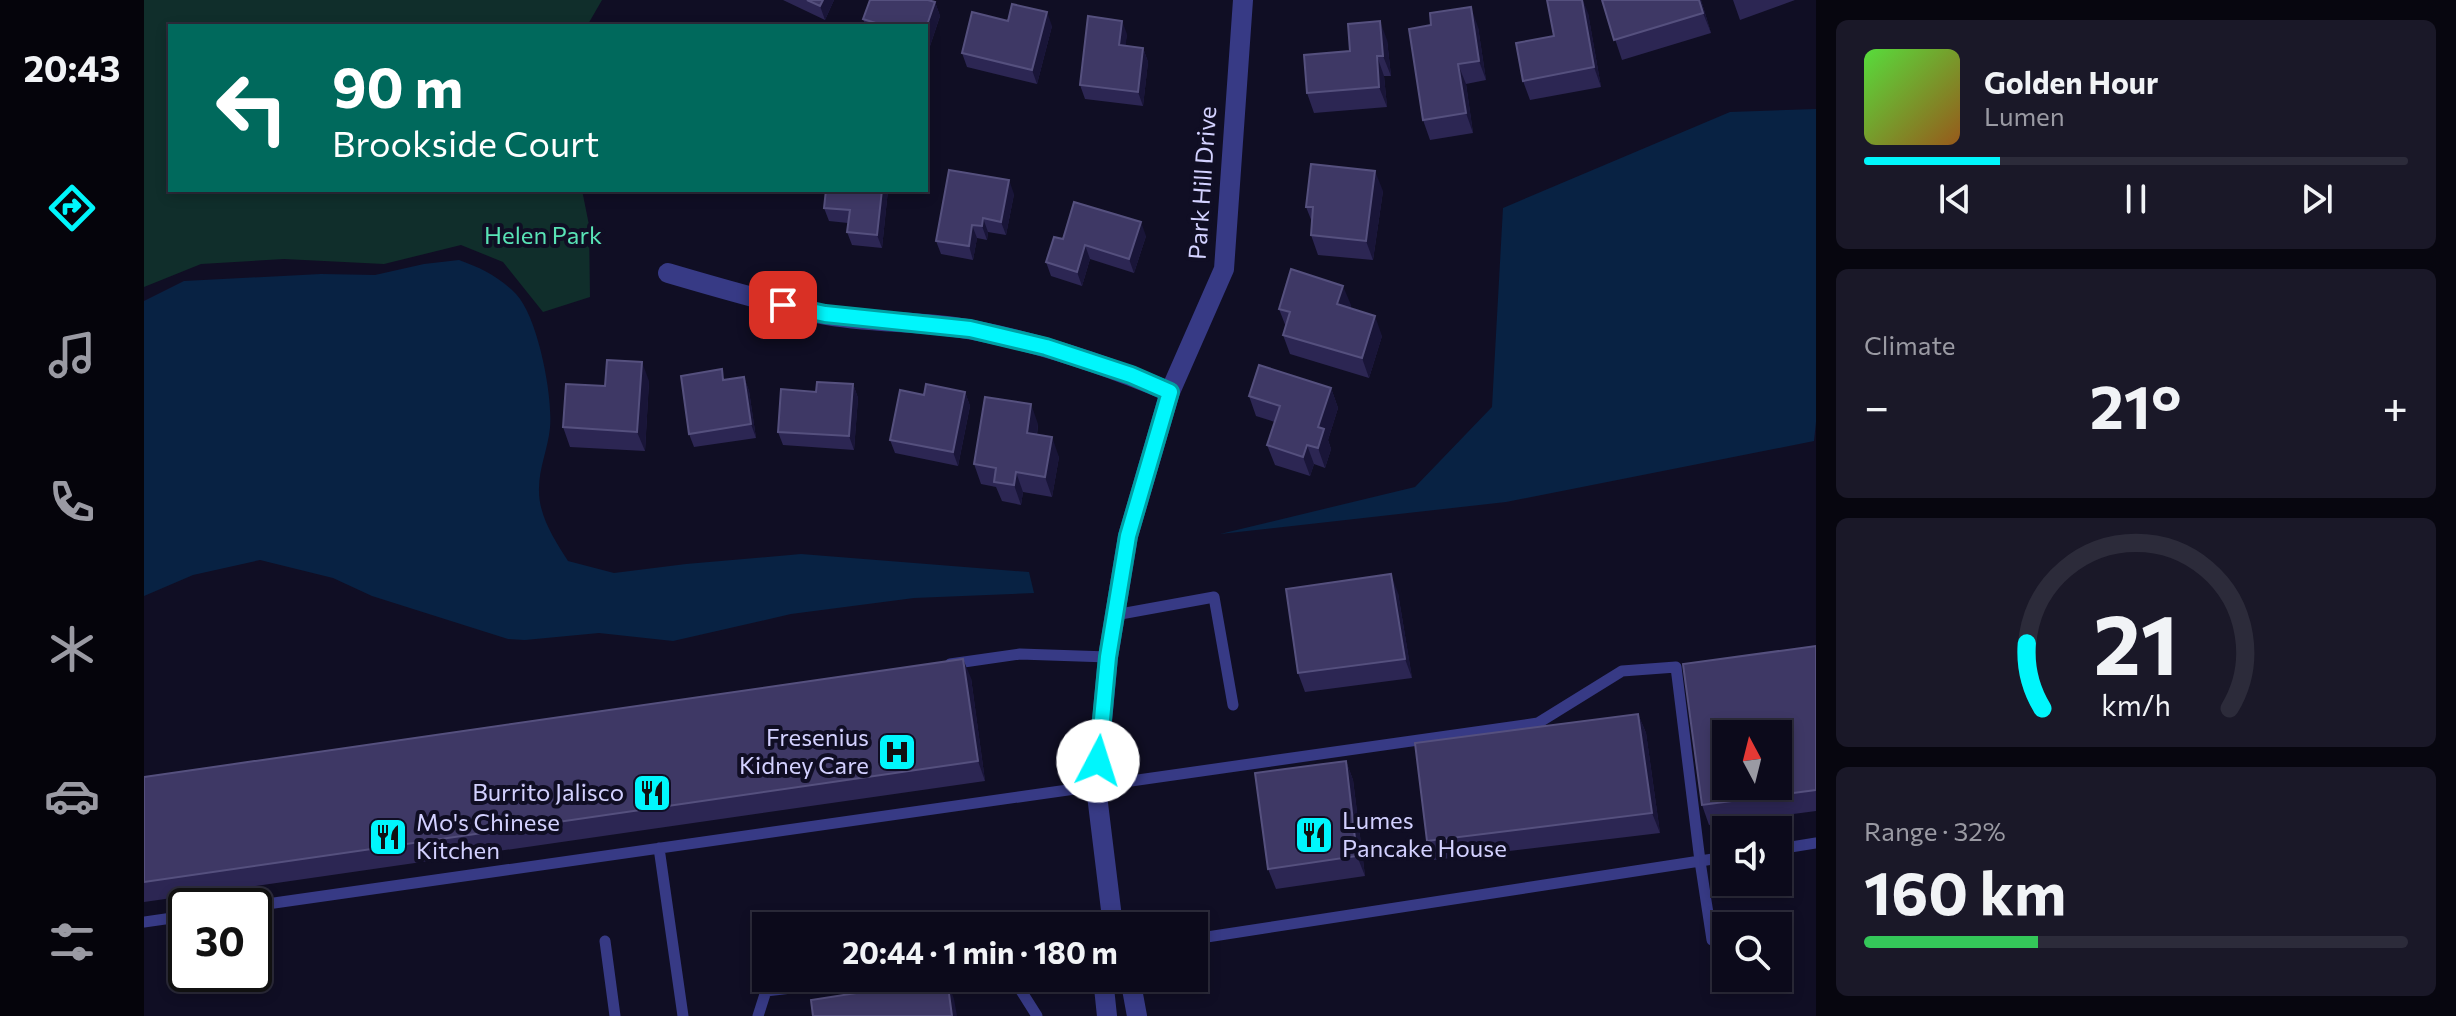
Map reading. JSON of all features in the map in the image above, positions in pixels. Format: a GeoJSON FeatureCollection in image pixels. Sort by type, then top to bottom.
{"type":"FeatureCollection","features":[{"type":"Feature","properties":{"kind":"street","name":"Park Hill Drive"},"geometry":{"type":"LineString","coordinates":[[1111,912],[1096,787],[1108,657],[1128,536],[1170,392],[1224,269],[1243,0]]}},
{"type":"Feature","properties":{"kind":"street"},"geometry":{"type":"LineString","coordinates":[[668,273],[825,314],[970,329],[1031,343],[1131,375],[1170,392]]}},
{"type":"Feature","properties":{"kind":"street"},"geometry":{"type":"LineString","coordinates":[[1104,992],[1107,1016]]}},
{"type":"Feature","properties":{"kind":"street"},"geometry":{"type":"LineString","coordinates":[[1133,992],[1137,1016]]}},
{"type":"Feature","properties":{"kind":"lane"},"geometry":{"type":"LineString","coordinates":[[1115,615],[1214,597],[1233,705]]}},
{"type":"Feature","properties":{"kind":"lane"},"geometry":{"type":"LineString","coordinates":[[942,665],[1020,654],[1108,657]]}},
{"type":"Feature","properties":{"kind":"lane"},"geometry":{"type":"LineString","coordinates":[[272,903],[1538,723],[1622,671],[1676,667],[1712,940]]}},
{"type":"Feature","properties":{"kind":"lane"},"geometry":{"type":"LineString","coordinates":[[1792,847],[1816,843]]}},
{"type":"Feature","properties":{"kind":"lane"},"geometry":{"type":"LineString","coordinates":[[659,848],[683,1016]]}},
{"type":"Feature","properties":{"kind":"lane"},"geometry":{"type":"LineString","coordinates":[[1208,937],[1712,859]]}},
{"type":"Feature","properties":{"kind":"lane"},"geometry":{"type":"LineString","coordinates":[[144,922],[168,919]]}},
{"type":"Feature","properties":{"kind":"lane"},"geometry":{"type":"LineString","coordinates":[[605,941],[615,1016]]}},
{"type":"Feature","properties":{"kind":"lane"},"geometry":{"type":"LineString","coordinates":[[758,1016],[766,992]]}},
{"type":"Feature","properties":{"kind":"lane"},"geometry":{"type":"LineString","coordinates":[[1022,992],[1037,1016]]}},
{"type":"Feature","properties":{"kind":"green space","name":"Helen Park"},"geometry":{"type":"Polygon","coordinates":[[[144,0],[602,0],[588,24],[168,24],[168,192],[582,192],[589,225],[590,297],[543,312],[503,262],[461,245],[384,264],[284,259],[201,264],[144,287],[144,0]]]}},
{"type":"Feature","properties":{"kind":"water"},"geometry":{"type":"Polygon","coordinates":[[[1816,109],[1814,441],[1506,502],[1220,534],[1415,487],[1492,407],[1503,208],[1730,112],[1816,109]]]}},
{"type":"Feature","properties":{"kind":"water"},"geometry":{"type":"Polygon","coordinates":[[[459,260],[489,273],[509,288],[524,305],[531,320],[542,358],[550,414],[539,498],[548,526],[568,561],[614,573],[801,554],[1029,572],[1034,593],[914,598],[791,614],[673,641],[599,633],[508,639],[372,596],[333,578],[260,560],[193,575],[144,596],[144,301],[184,281],[321,274],[375,275],[459,260]]]}},
{"type":"Feature","properties":{"kind":"building"},"geometry":{"type":"Polygon","coordinates":[[[807,0],[823,0],[820,6],[807,0]]]}},
{"type":"Feature","properties":{"kind":"building"},"geometry":{"type":"Polygon","coordinates":[[[870,0],[935,2],[927,24],[879,24],[863,19],[870,0]]]}},
{"type":"Feature","properties":{"kind":"building"},"geometry":{"type":"Polygon","coordinates":[[[1547,0],[1582,0],[1594,67],[1523,81],[1516,43],[1554,36],[1547,0]]]}},
{"type":"Feature","properties":{"kind":"building"},"geometry":{"type":"Polygon","coordinates":[[[1602,0],[1699,0],[1703,13],[1614,40],[1602,0]]]}},
{"type":"Feature","properties":{"kind":"building"},"geometry":{"type":"Polygon","coordinates":[[[1012,4],[1047,12],[1032,70],[962,53],[972,12],[1008,21],[1012,4]]]}},
{"type":"Feature","properties":{"kind":"building"},"geometry":{"type":"Polygon","coordinates":[[[1471,7],[1479,61],[1458,64],[1466,113],[1423,120],[1409,29],[1431,25],[1430,13],[1471,7]]]}},
{"type":"Feature","properties":{"kind":"building"},"geometry":{"type":"Polygon","coordinates":[[[1088,16],[1122,21],[1119,45],[1143,48],[1138,92],[1080,85],[1088,16]]]}},
{"type":"Feature","properties":{"kind":"building"},"geometry":{"type":"Polygon","coordinates":[[[1380,21],[1383,56],[1377,56],[1379,87],[1307,93],[1304,55],[1350,51],[1348,24],[1380,21]]]}},
{"type":"Feature","properties":{"kind":"building"},"geometry":{"type":"Polygon","coordinates":[[[1311,164],[1375,171],[1366,241],[1311,235],[1313,207],[1306,207],[1311,164]]]}},
{"type":"Feature","properties":{"kind":"building"},"geometry":{"type":"Polygon","coordinates":[[[949,170],[1009,180],[1001,222],[983,218],[982,226],[972,225],[969,246],[936,241],[949,170]]]}},
{"type":"Feature","properties":{"kind":"building"},"geometry":{"type":"Polygon","coordinates":[[[826,192],[882,192],[877,235],[847,232],[850,210],[824,208],[826,192]]]}},
{"type":"Feature","properties":{"kind":"building"},"geometry":{"type":"Polygon","coordinates":[[[1074,202],[1141,222],[1129,259],[1085,245],[1077,272],[1046,262],[1054,237],[1063,239],[1074,202]]]}},
{"type":"Feature","properties":{"kind":"building"},"geometry":{"type":"Polygon","coordinates":[[[1291,269],[1343,286],[1337,304],[1375,316],[1362,358],[1283,335],[1290,312],[1279,309],[1291,269]]]}},
{"type":"Feature","properties":{"kind":"building"},"geometry":{"type":"Polygon","coordinates":[[[607,360],[642,362],[637,432],[563,427],[566,384],[605,386],[607,360]]]}},
{"type":"Feature","properties":{"kind":"building"},"geometry":{"type":"Polygon","coordinates":[[[1259,365],[1331,388],[1318,427],[1324,429],[1318,448],[1307,445],[1303,457],[1267,445],[1280,406],[1249,396],[1259,365]]]}},
{"type":"Feature","properties":{"kind":"building"},"geometry":{"type":"Polygon","coordinates":[[[722,369],[723,380],[744,377],[751,424],[689,434],[681,376],[722,369]]]}},
{"type":"Feature","properties":{"kind":"building"},"geometry":{"type":"Polygon","coordinates":[[[817,382],[853,384],[849,436],[778,432],[781,389],[816,392],[817,382]]]}},
{"type":"Feature","properties":{"kind":"building"},"geometry":{"type":"Polygon","coordinates":[[[926,384],[965,392],[953,452],[890,440],[900,390],[924,395],[926,384]]]}},
{"type":"Feature","properties":{"kind":"building"},"geometry":{"type":"Polygon","coordinates":[[[985,397],[1031,404],[1027,433],[1052,437],[1045,477],[1016,472],[1014,485],[994,482],[996,468],[974,464],[985,397]]]}},
{"type":"Feature","properties":{"kind":"building"},"geometry":{"type":"Polygon","coordinates":[[[1391,574],[1405,659],[1298,673],[1286,589],[1391,574]]]}},
{"type":"Feature","properties":{"kind":"building"},"geometry":{"type":"Polygon","coordinates":[[[1816,646],[1816,790],[1792,793],[1792,720],[1712,720],[1712,800],[1740,800],[1702,805],[1683,664],[1816,646]]]}},
{"type":"Feature","properties":{"kind":"building"},"geometry":{"type":"Polygon","coordinates":[[[963,659],[978,761],[144,882],[144,777],[963,659]]]}},
{"type":"Feature","properties":{"kind":"building"},"geometry":{"type":"Polygon","coordinates":[[[1638,714],[1652,813],[1427,841],[1415,743],[1638,714]]]}},
{"type":"Feature","properties":{"kind":"building","name":"Lumes Pancake House"},"geometry":{"type":"Polygon","coordinates":[[[1346,761],[1357,856],[1268,869],[1255,773],[1346,761]]]}},
{"type":"Feature","properties":{"kind":"building"},"geometry":{"type":"Polygon","coordinates":[[[863,992],[949,992],[952,1016],[813,1016],[811,1000],[863,992]]]}},
{"type":"Feature","properties":{"kind":"place","name":"Fresenius Kidney Care"},"geometry":{"type":"Point","coordinates":[897,752]}},
{"type":"Feature","properties":{"kind":"place","name":"Burrito Jalisco"},"geometry":{"type":"Point","coordinates":[652,793]}},
{"type":"Feature","properties":{"kind":"place","name":"Lumes Pancake House"},"geometry":{"type":"Point","coordinates":[1314,835]}},
{"type":"Feature","properties":{"kind":"place","name":"Mo's Chinese Kitchen"},"geometry":{"type":"Point","coordinates":[388,837]}},
{"type":"Feature","properties":{"kind":"route"},"geometry":{"type":"LineString","coordinates":[[783,305],[825,314],[970,329],[1046,347],[1131,375],[1170,392],[1128,536],[1108,657],[1098,761]]}}]}
